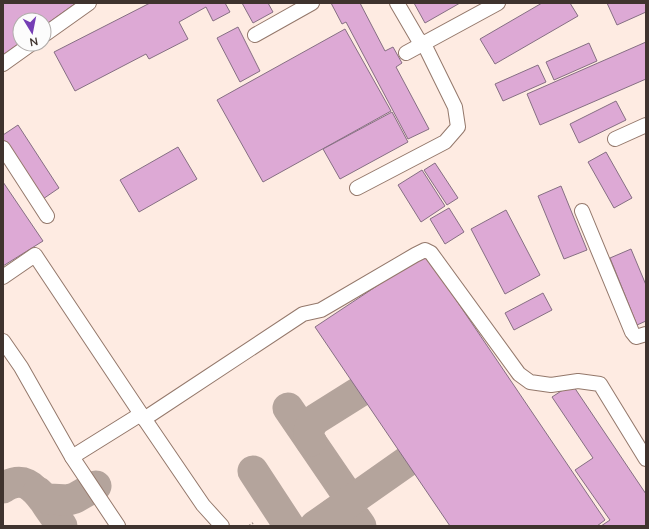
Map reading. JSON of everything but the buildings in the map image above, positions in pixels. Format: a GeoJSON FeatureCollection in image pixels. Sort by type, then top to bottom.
{"type":"FeatureCollection","features":[{"type":"Feature","properties":{"kind":"street"},"geometry":{"type":"LineString","coordinates":[[52,29],[89,3]]}},
{"type":"Feature","properties":{"kind":"street"},"geometry":{"type":"LineString","coordinates":[[255,34],[312,3]]}},
{"type":"Feature","properties":{"kind":"street"},"geometry":{"type":"LineString","coordinates":[[357,188],[445,142],[458,127],[455,107],[424,44],[418,39],[397,3]]}},
{"type":"Feature","properties":{"kind":"street"},"geometry":{"type":"LineString","coordinates":[[406,53],[498,3]]}},
{"type":"Feature","properties":{"kind":"street"},"geometry":{"type":"LineString","coordinates":[[3,64],[20,52]]}},
{"type":"Feature","properties":{"kind":"street"},"geometry":{"type":"LineString","coordinates":[[615,139],[646,126]]}},
{"type":"Feature","properties":{"kind":"street"},"geometry":{"type":"LineString","coordinates":[[3,148],[47,216]]}},
{"type":"Feature","properties":{"kind":"street"},"geometry":{"type":"LineString","coordinates":[[582,211],[632,332],[636,337],[646,334]]}},
{"type":"Feature","properties":{"kind":"street"},"geometry":{"type":"LineString","coordinates":[[72,457],[143,417],[303,314],[321,310],[425,250],[431,253],[519,374],[530,382],[551,385],[578,382],[600,384],[646,459]]}},
{"type":"Feature","properties":{"kind":"street"},"geometry":{"type":"LineString","coordinates":[[3,277],[34,255],[203,505],[222,526]]}},
{"type":"Feature","properties":{"kind":"street"},"geometry":{"type":"LineString","coordinates":[[3,341],[21,367],[72,457],[118,526]]}},
{"type":"Feature","properties":{"kind":"path"},"geometry":{"type":"LineString","coordinates":[[249,526],[253,523]]}},
{"type":"Feature","properties":{"kind":"taxiway"},"geometry":{"type":"LineString","coordinates":[[311,441],[309,429],[316,419],[359,392]]}},
{"type":"Feature","properties":{"kind":"taxiway"},"geometry":{"type":"LineString","coordinates":[[288,408],[346,493]]}},
{"type":"Feature","properties":{"kind":"taxiway"},"geometry":{"type":"LineString","coordinates":[[315,526],[406,462]]}},
{"type":"Feature","properties":{"kind":"taxiway"},"geometry":{"type":"LineString","coordinates":[[253,471],[289,526]]}},
{"type":"Feature","properties":{"kind":"taxiway"},"geometry":{"type":"LineString","coordinates":[[3,488],[16,482],[22,482],[32,487],[41,496],[62,526]]}},
{"type":"Feature","properties":{"kind":"taxiway"},"geometry":{"type":"LineString","coordinates":[[38,492],[43,497],[49,499],[68,500],[75,498],[96,486]]}},
{"type":"Feature","properties":{"kind":"taxiway"},"geometry":{"type":"LineString","coordinates":[[334,513],[350,513],[361,526]]}}]}
